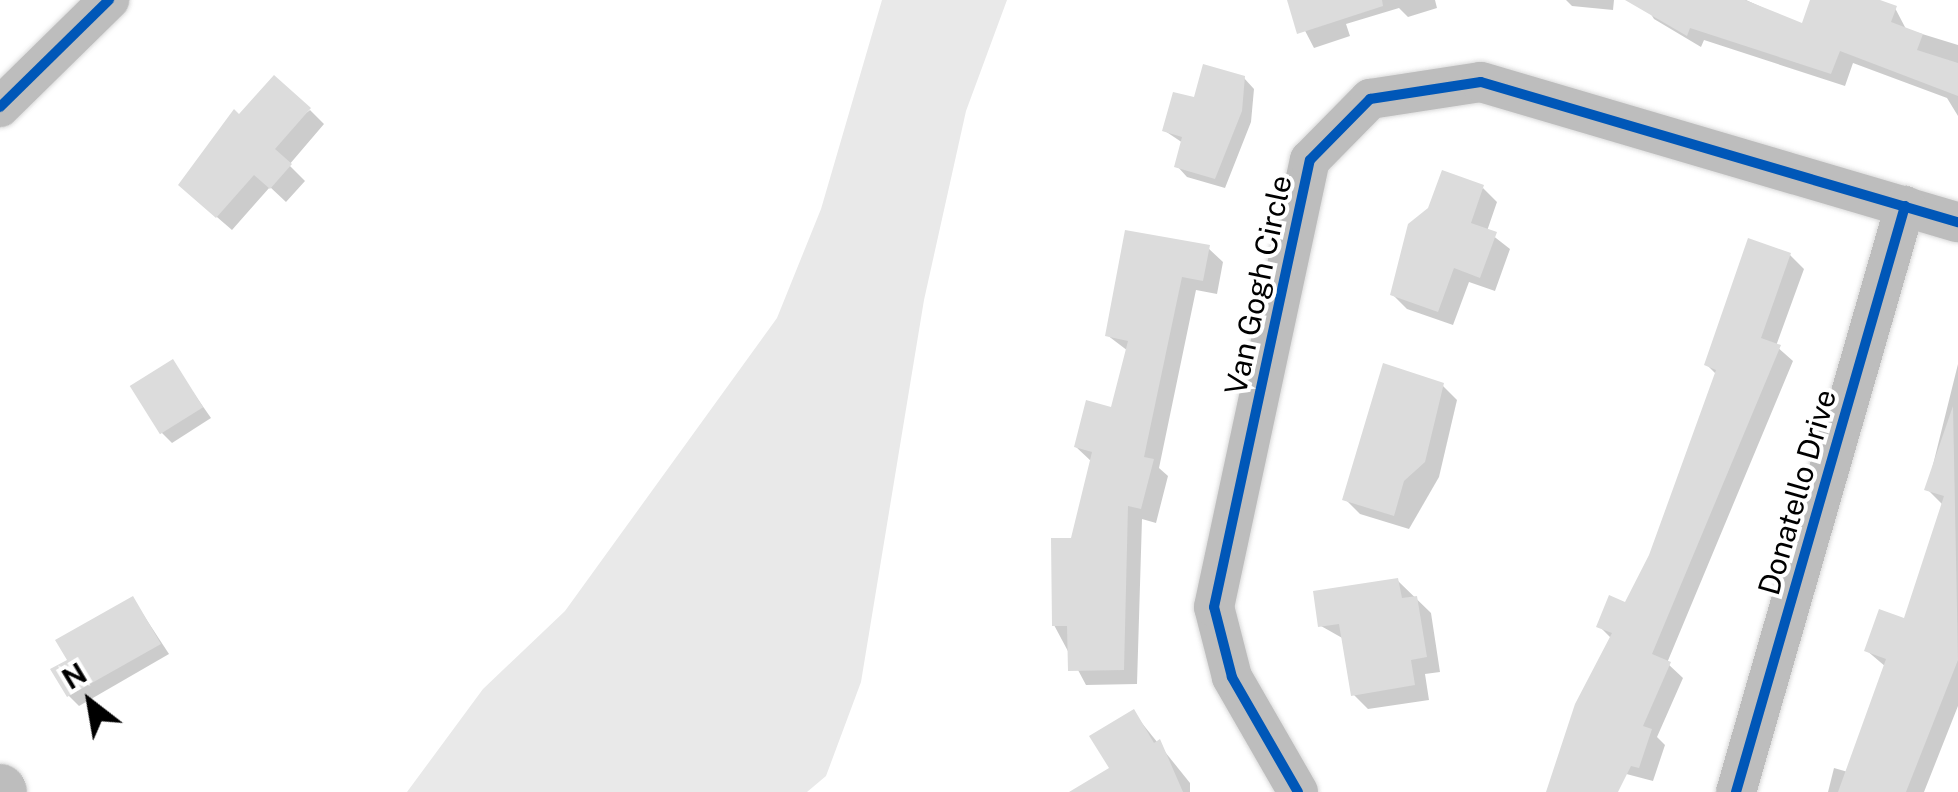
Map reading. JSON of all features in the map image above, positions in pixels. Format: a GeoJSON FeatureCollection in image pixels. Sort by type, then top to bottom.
{"type":"FeatureCollection","features":[{"type":"Feature","properties":{"kind":"street"},"geometry":{"type":"LineString","coordinates":[[0,107],[108,0]]}},
{"type":"Feature","properties":{"kind":"street","name":"Van Gogh Circle"},"geometry":{"type":"LineString","coordinates":[[1298,792],[1232,677],[1214,607],[1310,160],[1370,100],[1481,82],[1958,222]]}},
{"type":"Feature","properties":{"kind":"street","name":"Donatello Drive"},"geometry":{"type":"LineString","coordinates":[[1736,792],[1905,206]]}},
{"type":"Feature","properties":{"kind":"shaded area"},"geometry":{"type":"Polygon","coordinates":[[[882,0],[1007,0],[966,111],[924,300],[861,682],[826,776],[807,792],[407,792],[483,689],[565,611],[777,318],[821,209],[882,0]]]}},
{"type":"Feature","properties":{"kind":"building"},"geometry":{"type":"Polygon","coordinates":[[[1287,0],[1382,0],[1383,6],[1297,34],[1287,0]]]}},
{"type":"Feature","properties":{"kind":"building"},"geometry":{"type":"Polygon","coordinates":[[[1625,0],[1745,0],[1802,23],[1810,0],[1880,0],[1897,6],[1891,22],[1923,34],[1917,50],[1958,63],[1958,96],[1840,51],[1831,74],[1690,28],[1687,36],[1625,0]]]}},
{"type":"Feature","properties":{"kind":"building"},"geometry":{"type":"Polygon","coordinates":[[[1203,64],[1245,76],[1242,111],[1215,179],[1174,167],[1182,137],[1162,131],[1173,92],[1194,97],[1203,64]]]}},
{"type":"Feature","properties":{"kind":"building"},"geometry":{"type":"Polygon","coordinates":[[[274,75],[311,108],[275,149],[292,164],[270,189],[254,175],[216,218],[178,185],[234,109],[239,114],[274,75]]]}},
{"type":"Feature","properties":{"kind":"building"},"geometry":{"type":"Polygon","coordinates":[[[1442,170],[1484,185],[1471,223],[1497,232],[1480,278],[1454,268],[1438,312],[1390,295],[1408,224],[1428,208],[1442,170]]]}},
{"type":"Feature","properties":{"kind":"building"},"geometry":{"type":"Polygon","coordinates":[[[1125,230],[1210,245],[1203,281],[1182,277],[1144,457],[1154,459],[1141,509],[1128,506],[1124,670],[1068,671],[1067,626],[1052,626],[1051,538],[1071,538],[1092,452],[1074,447],[1086,400],[1111,407],[1128,341],[1105,336],[1125,230]]]}},
{"type":"Feature","properties":{"kind":"building"},"geometry":{"type":"Polygon","coordinates":[[[1748,238],[1791,253],[1761,338],[1781,345],[1652,654],[1671,662],[1643,726],[1652,729],[1639,768],[1631,766],[1618,792],[1546,792],[1575,704],[1612,633],[1596,627],[1609,595],[1625,602],[1649,555],[1716,370],[1704,365],[1748,238]]]}},
{"type":"Feature","properties":{"kind":"building"},"geometry":{"type":"Polygon","coordinates":[[[173,359],[203,407],[160,434],[130,386],[173,359]]]}},
{"type":"Feature","properties":{"kind":"building"},"geometry":{"type":"Polygon","coordinates":[[[1383,363],[1444,383],[1425,462],[1404,481],[1394,516],[1342,500],[1383,363]]]}},
{"type":"Feature","properties":{"kind":"building"},"geometry":{"type":"Polygon","coordinates":[[[1953,406],[1958,660],[1906,792],[1838,792],[1886,659],[1864,651],[1879,609],[1904,618],[1944,496],[1924,490],[1953,406]]]}},
{"type":"Feature","properties":{"kind":"building"},"geometry":{"type":"Polygon","coordinates":[[[1398,578],[1402,598],[1417,596],[1427,657],[1411,660],[1415,685],[1351,696],[1339,624],[1318,627],[1313,591],[1398,578]]]}},
{"type":"Feature","properties":{"kind":"building"},"geometry":{"type":"Polygon","coordinates":[[[133,596],[161,644],[67,697],[50,669],[67,660],[55,640],[133,596]]]}},
{"type":"Feature","properties":{"kind":"building"},"geometry":{"type":"Polygon","coordinates":[[[1134,709],[1154,743],[1160,739],[1183,792],[1069,792],[1109,768],[1089,736],[1134,709]]]}},
{"type":"Feature","properties":{"kind":"cycle path"},"geometry":{"type":"LineString","coordinates":[[0,107],[109,0]]}},
{"type":"Feature","properties":{"kind":"cycle path"},"geometry":{"type":"LineString","coordinates":[[1298,792],[1232,677],[1214,607],[1310,160],[1370,99],[1481,82],[1958,222]]}},
{"type":"Feature","properties":{"kind":"cycle path"},"geometry":{"type":"LineString","coordinates":[[1736,792],[1905,206]]}}]}
